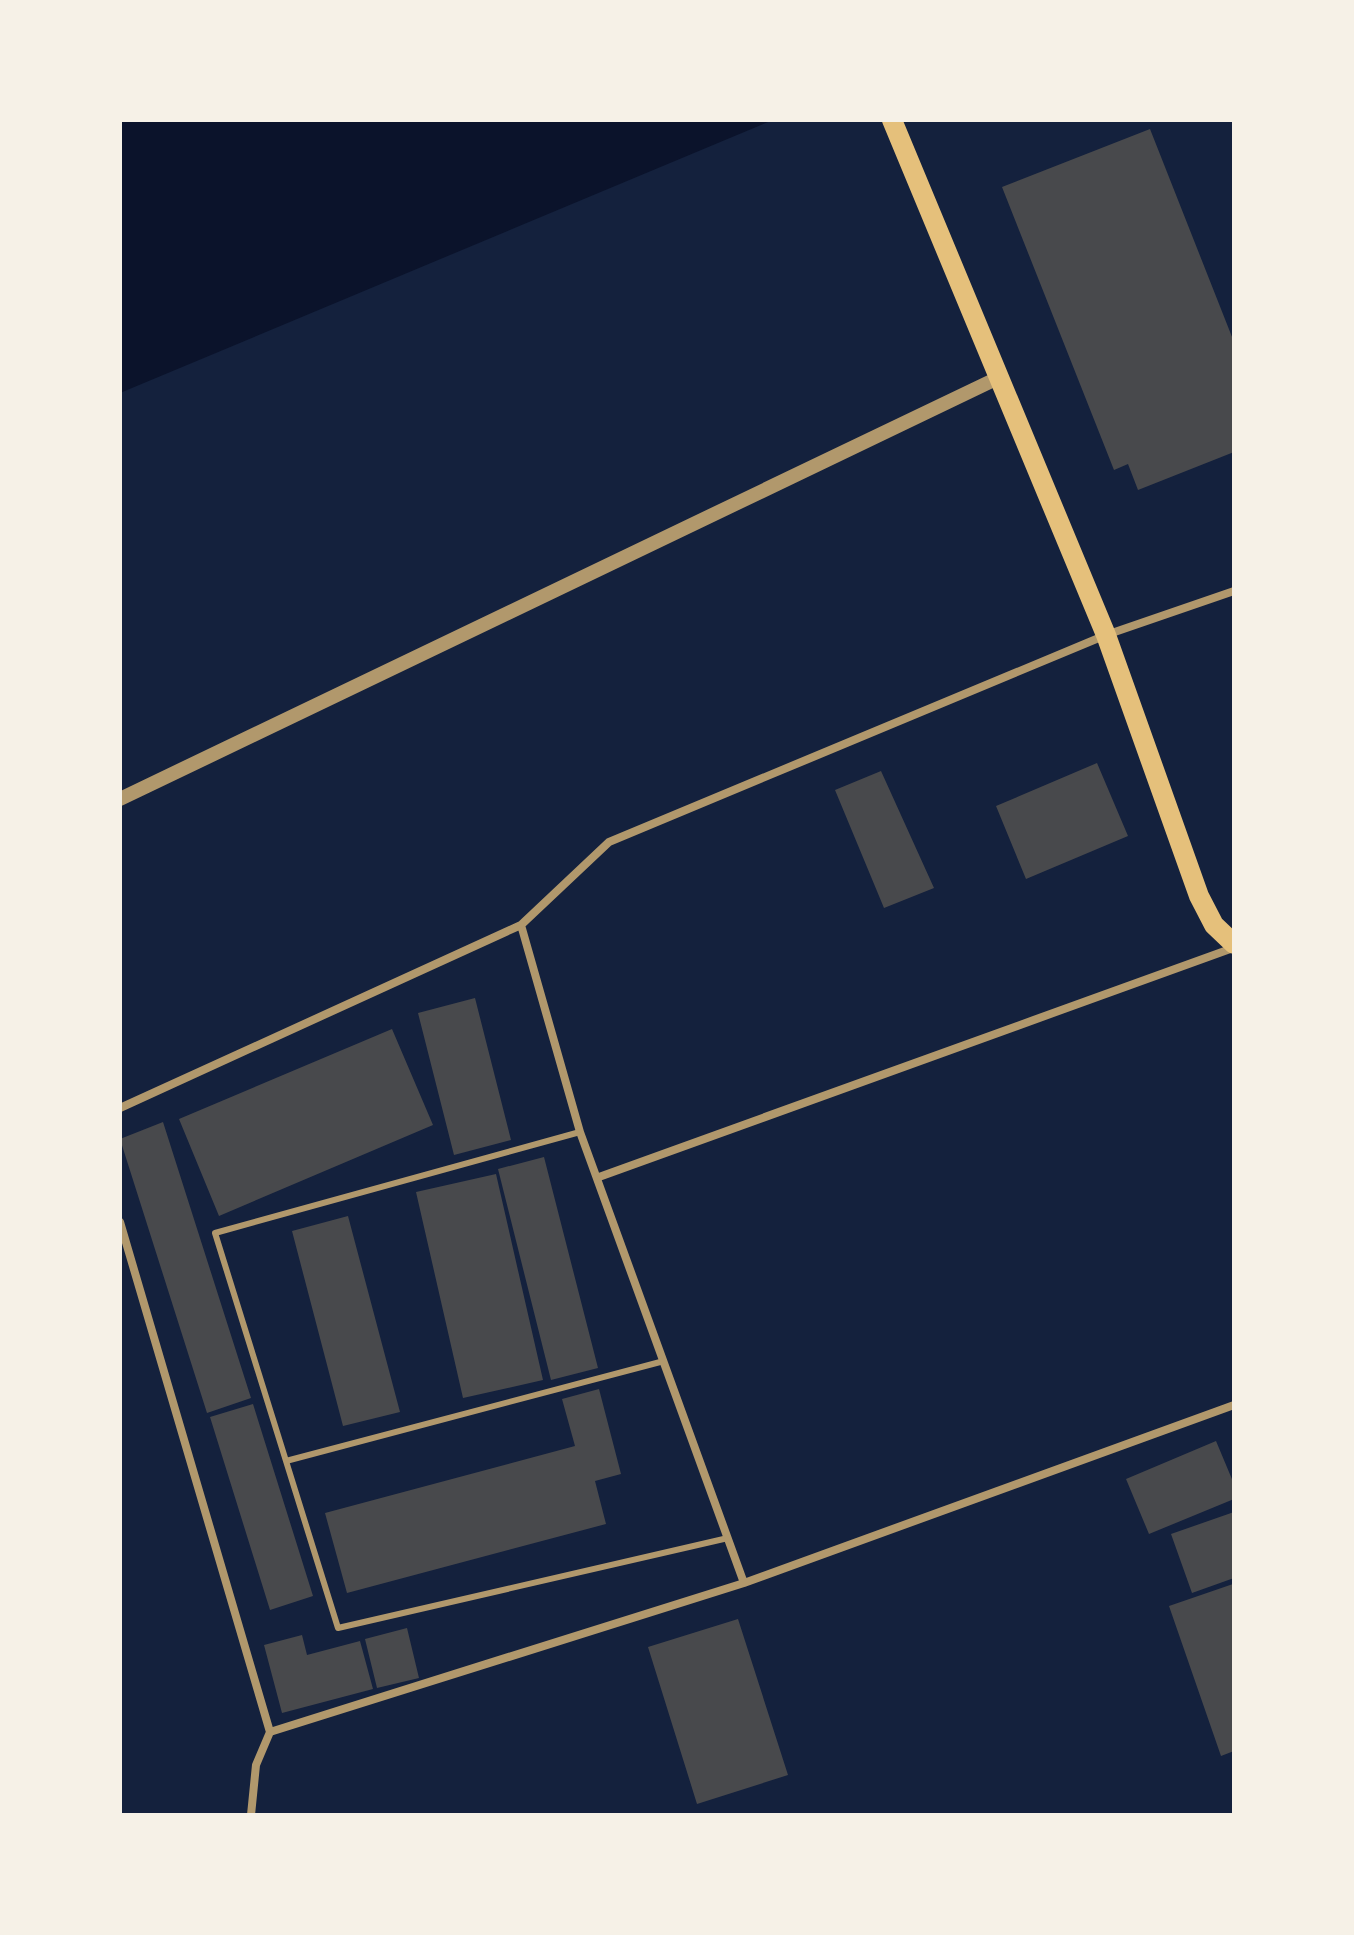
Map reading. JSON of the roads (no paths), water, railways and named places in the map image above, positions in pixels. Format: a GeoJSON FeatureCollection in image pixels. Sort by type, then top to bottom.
{"type":"FeatureCollection","features":[{"type":"Feature","properties":{"kind":"main road"},"geometry":{"type":"LineString","coordinates":[[892,120],[1106,635],[1199,896],[1214,925],[1234,946]]}},
{"type":"Feature","properties":{"kind":"street"},"geometry":{"type":"LineString","coordinates":[[120,799],[1000,377]]}},
{"type":"Feature","properties":{"kind":"street"},"geometry":{"type":"LineString","coordinates":[[120,1108],[521,925],[609,842],[1106,635],[1234,591]]}},
{"type":"Feature","properties":{"kind":"street"},"geometry":{"type":"LineString","coordinates":[[521,925],[580,1132],[599,1177],[744,1583]]}},
{"type":"Feature","properties":{"kind":"street"},"geometry":{"type":"LineString","coordinates":[[599,1177],[1234,946]]}},
{"type":"Feature","properties":{"kind":"street"},"geometry":{"type":"LineString","coordinates":[[120,1222],[270,1732],[256,1765],[251,1815]]}},
{"type":"Feature","properties":{"kind":"street"},"geometry":{"type":"LineString","coordinates":[[270,1732],[744,1583],[1234,1405]]}},
{"type":"Feature","properties":{"kind":"lane"},"geometry":{"type":"LineString","coordinates":[[580,1132],[215,1233],[338,1628],[728,1538]]}},
{"type":"Feature","properties":{"kind":"lane"},"geometry":{"type":"LineString","coordinates":[[286,1461],[664,1361]]}},
{"type":"Feature","properties":{"kind":"water"},"geometry":{"type":"Polygon","coordinates":[[[120,120],[773,120],[120,393],[120,120]]]}}]}
